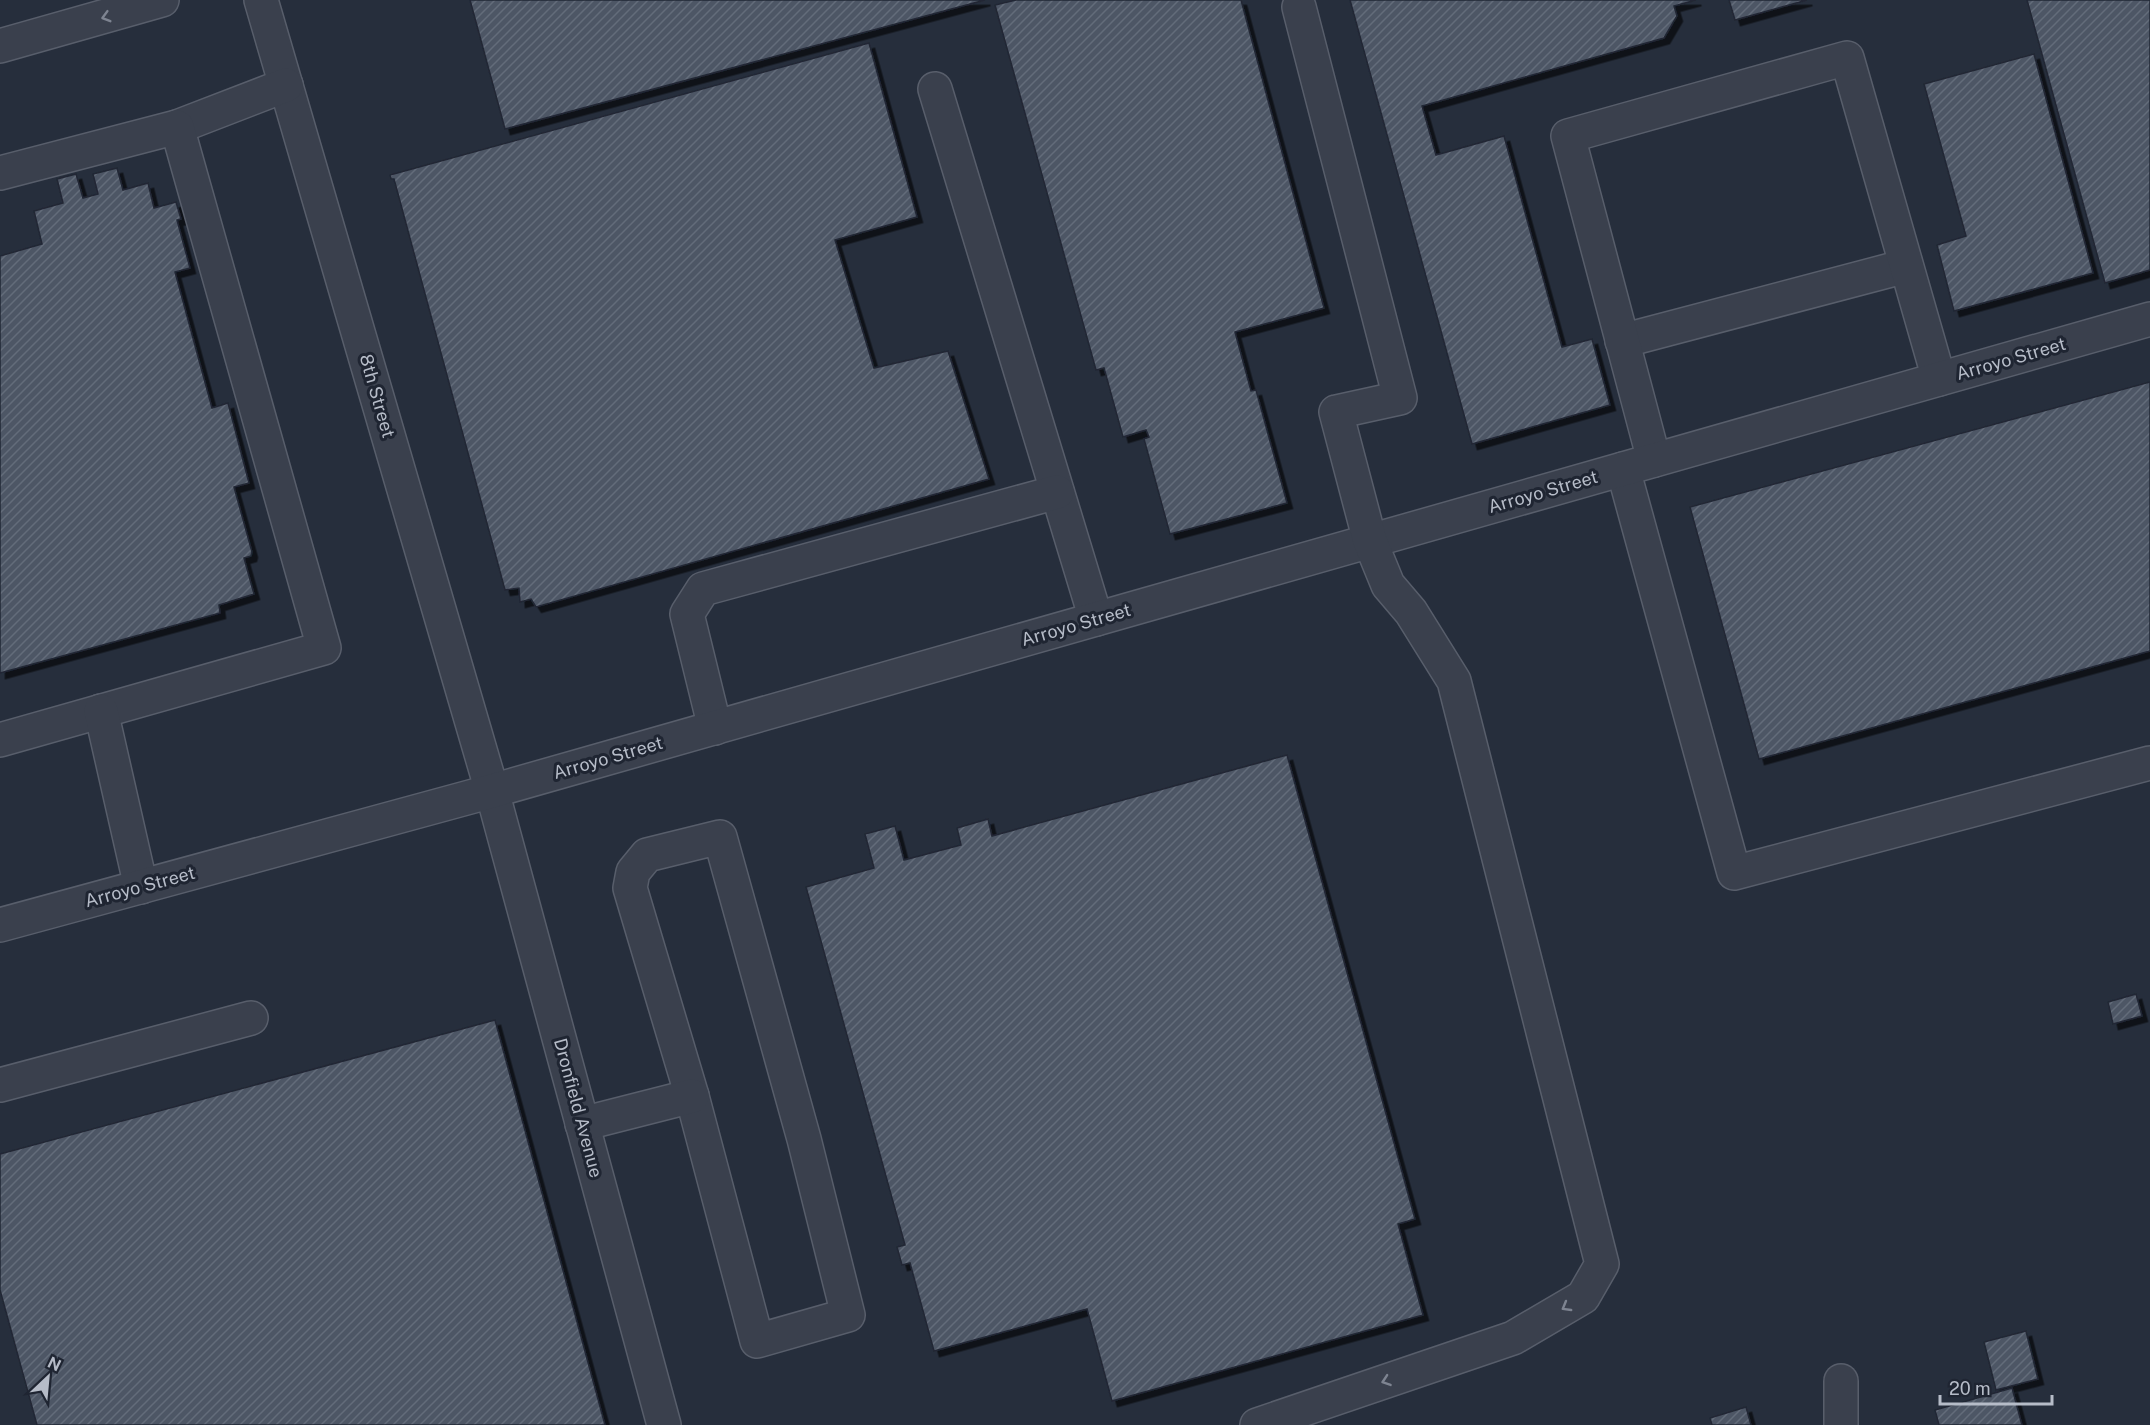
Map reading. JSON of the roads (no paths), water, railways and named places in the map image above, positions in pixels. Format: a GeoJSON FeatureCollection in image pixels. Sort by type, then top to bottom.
{"type":"FeatureCollection","features":[{"type":"Feature","properties":{"kind":"street","name":"8th Street"},"geometry":{"type":"LineString","coordinates":[[261,0],[492,791]]}},
{"type":"Feature","properties":{"kind":"street"},"geometry":{"type":"LineString","coordinates":[[0,46],[157,1]]}},
{"type":"Feature","properties":{"kind":"street"},"geometry":{"type":"LineString","coordinates":[[1257,1425],[1513,1338],[1583,1297],[1602,1264],[1454,681],[1411,612],[1388,585],[1370,541],[1336,412],[1400,398],[1299,7]]}},
{"type":"Feature","properties":{"kind":"street"},"geometry":{"type":"LineString","coordinates":[[1654,459],[1568,136],[1847,58],[1939,379]]}},
{"type":"Feature","properties":{"kind":"street"},"geometry":{"type":"LineString","coordinates":[[0,173],[177,128],[286,85]]}},
{"type":"Feature","properties":{"kind":"street"},"geometry":{"type":"LineString","coordinates":[[935,89],[1095,619]]}},
{"type":"Feature","properties":{"kind":"street"},"geometry":{"type":"LineString","coordinates":[[0,740],[324,648],[177,128]]}},
{"type":"Feature","properties":{"kind":"street"},"geometry":{"type":"LineString","coordinates":[[1622,341],[1906,266]]}},
{"type":"Feature","properties":{"kind":"street","name":"Arroyo Street"},"geometry":{"type":"LineString","coordinates":[[0,925],[492,791],[2150,319]]}},
{"type":"Feature","properties":{"kind":"street"},"geometry":{"type":"LineString","coordinates":[[1623,470],[1734,873],[2150,763]]}},
{"type":"Feature","properties":{"kind":"street"},"geometry":{"type":"LineString","coordinates":[[715,728],[687,614],[703,589],[1057,492]]}},
{"type":"Feature","properties":{"kind":"street"},"geometry":{"type":"LineString","coordinates":[[100,711],[141,887]]}},
{"type":"Feature","properties":{"kind":"street","name":"Dronfield Avenue"},"geometry":{"type":"LineString","coordinates":[[492,791],[664,1425]]}},
{"type":"Feature","properties":{"kind":"street"},"geometry":{"type":"LineString","coordinates":[[720,837],[804,1139],[848,1315],[757,1341],[692,1096],[630,888],[633,872],[647,855],[720,837]]}},
{"type":"Feature","properties":{"kind":"street"},"geometry":{"type":"LineString","coordinates":[[0,1085],[251,1018]]}},
{"type":"Feature","properties":{"kind":"street"},"geometry":{"type":"LineString","coordinates":[[582,1124],[692,1096]]}},
{"type":"Feature","properties":{"kind":"street"},"geometry":{"type":"LineString","coordinates":[[1841,1381],[1841,1425]]}}]}
